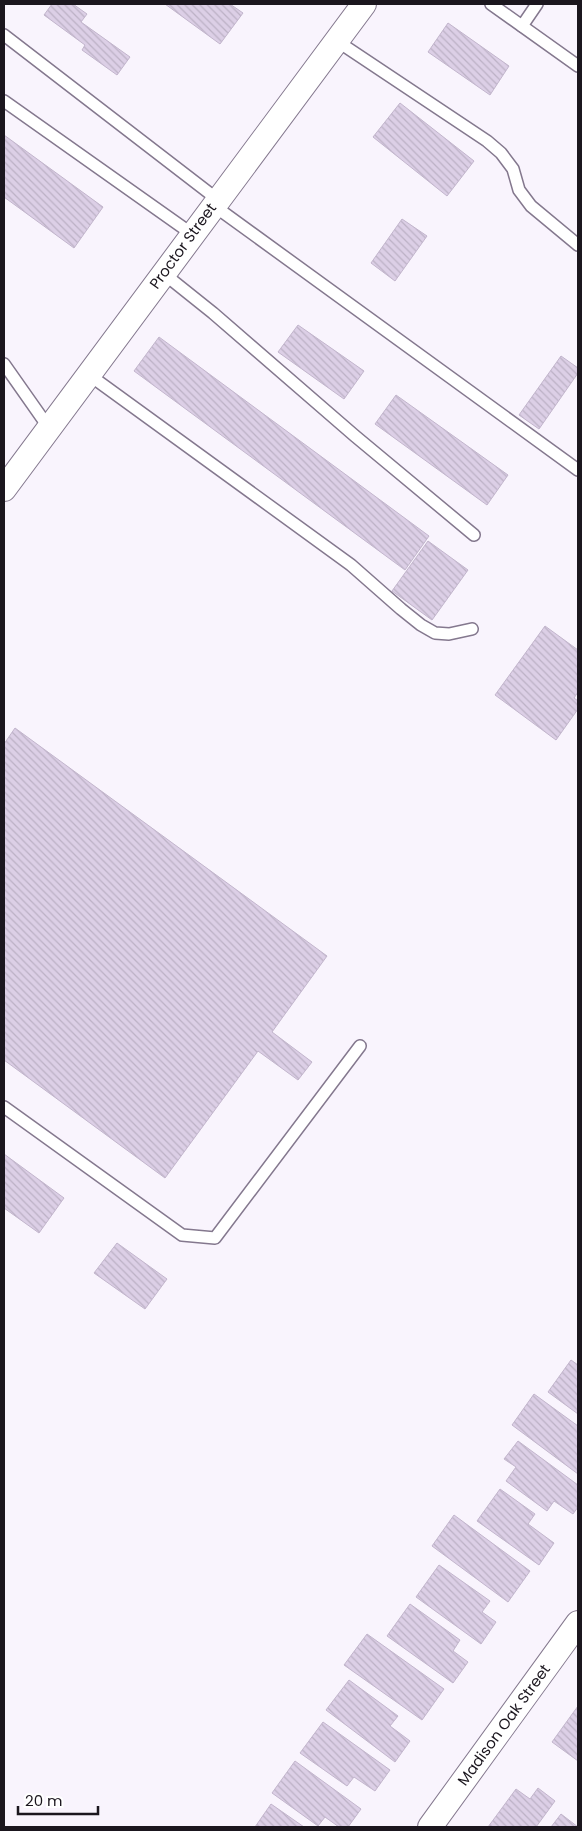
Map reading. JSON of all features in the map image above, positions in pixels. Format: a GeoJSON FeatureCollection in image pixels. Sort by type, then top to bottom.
{"type":"FeatureCollection","features":[{"type":"Feature","properties":{"kind":"street","name":"Proctor Street"},"geometry":{"type":"LineString","coordinates":[[4,489],[215,202],[364,4]]}},
{"type":"Feature","properties":{"kind":"street","name":"Madison Oak Street"},"geometry":{"type":"LineString","coordinates":[[430,1827],[578,1623]]}},
{"type":"Feature","properties":{"kind":"lane"},"geometry":{"type":"LineString","coordinates":[[491,4],[578,66]]}},
{"type":"Feature","properties":{"kind":"lane"},"geometry":{"type":"LineString","coordinates":[[522,26],[537,4]]}},
{"type":"Feature","properties":{"kind":"lane"},"geometry":{"type":"LineString","coordinates":[[4,34],[215,202],[578,470]]}},
{"type":"Feature","properties":{"kind":"lane"},"geometry":{"type":"LineString","coordinates":[[337,40],[487,141],[501,153],[513,168],[519,190],[531,206],[578,245]]}},
{"type":"Feature","properties":{"kind":"lane"},"geometry":{"type":"LineString","coordinates":[[4,101],[192,234]]}},
{"type":"Feature","properties":{"kind":"lane"},"geometry":{"type":"LineString","coordinates":[[163,273],[213,312],[355,436],[474,535]]}},
{"type":"Feature","properties":{"kind":"lane"},"geometry":{"type":"LineString","coordinates":[[4,364],[49,428]]}},
{"type":"Feature","properties":{"kind":"lane"},"geometry":{"type":"LineString","coordinates":[[88,374],[350,564],[421,624],[435,633],[449,634],[472,629]]}},
{"type":"Feature","properties":{"kind":"lane"},"geometry":{"type":"LineString","coordinates":[[4,1107],[182,1236],[215,1238],[360,1046]]}},
{"type":"Feature","properties":{"kind":"building"},"geometry":{"type":"Polygon","coordinates":[[[52,4],[73,4],[87,14],[81,22],[130,57],[117,75],[82,50],[85,45],[44,15],[52,4]]]}},
{"type":"Feature","properties":{"kind":"building"},"geometry":{"type":"Polygon","coordinates":[[[165,4],[230,4],[243,13],[220,44],[165,4]]]}},
{"type":"Feature","properties":{"kind":"building"},"geometry":{"type":"Polygon","coordinates":[[[448,23],[509,66],[490,95],[428,52],[448,23]]]}},
{"type":"Feature","properties":{"kind":"building"},"geometry":{"type":"Polygon","coordinates":[[[400,103],[474,161],[447,196],[373,137],[400,103]]]}},
{"type":"Feature","properties":{"kind":"building"},"geometry":{"type":"Polygon","coordinates":[[[4,135],[103,207],[74,248],[4,197],[4,135]]]}},
{"type":"Feature","properties":{"kind":"building"},"geometry":{"type":"Polygon","coordinates":[[[402,219],[427,236],[395,281],[371,263],[402,219]]]}},
{"type":"Feature","properties":{"kind":"building"},"geometry":{"type":"Polygon","coordinates":[[[298,325],[364,371],[344,399],[278,352],[298,325]]]}},
{"type":"Feature","properties":{"kind":"building"},"geometry":{"type":"Polygon","coordinates":[[[159,337],[429,536],[405,570],[134,371],[159,337]]]}},
{"type":"Feature","properties":{"kind":"building"},"geometry":{"type":"Polygon","coordinates":[[[561,356],[578,368],[578,373],[539,429],[519,415],[561,356]]]}},
{"type":"Feature","properties":{"kind":"building"},"geometry":{"type":"Polygon","coordinates":[[[396,395],[508,475],[487,505],[375,424],[396,395]]]}},
{"type":"Feature","properties":{"kind":"building"},"geometry":{"type":"Polygon","coordinates":[[[428,541],[468,570],[432,620],[392,591],[428,541]]]}},
{"type":"Feature","properties":{"kind":"building"},"geometry":{"type":"Polygon","coordinates":[[[545,626],[578,650],[578,692],[574,698],[578,701],[578,709],[556,740],[495,695],[545,626]]]}},
{"type":"Feature","properties":{"kind":"building"},"geometry":{"type":"Polygon","coordinates":[[[15,728],[327,956],[272,1032],[312,1062],[298,1080],[258,1051],[165,1178],[4,1060],[4,744],[15,728]]]}},
{"type":"Feature","properties":{"kind":"building"},"geometry":{"type":"Polygon","coordinates":[[[4,1154],[64,1198],[39,1233],[4,1208],[4,1154]]]}},
{"type":"Feature","properties":{"kind":"building"},"geometry":{"type":"Polygon","coordinates":[[[117,1243],[167,1279],[145,1309],[94,1273],[117,1243]]]}},
{"type":"Feature","properties":{"kind":"building"},"geometry":{"type":"Polygon","coordinates":[[[571,1360],[578,1365],[578,1414],[548,1392],[571,1360]]]}},
{"type":"Feature","properties":{"kind":"building"},"geometry":{"type":"Polygon","coordinates":[[[534,1394],[578,1426],[578,1474],[512,1425],[534,1394]]]}},
{"type":"Feature","properties":{"kind":"building"},"geometry":{"type":"Polygon","coordinates":[[[518,1441],[578,1485],[578,1507],[573,1514],[554,1501],[547,1511],[506,1481],[516,1467],[504,1459],[518,1441]]]}},
{"type":"Feature","properties":{"kind":"building"},"geometry":{"type":"Polygon","coordinates":[[[500,1489],[535,1514],[528,1524],[554,1543],[539,1565],[477,1521],[500,1489]]]}},
{"type":"Feature","properties":{"kind":"building"},"geometry":{"type":"Polygon","coordinates":[[[454,1515],[530,1571],[508,1602],[432,1546],[454,1515]]]}},
{"type":"Feature","properties":{"kind":"building"},"geometry":{"type":"Polygon","coordinates":[[[439,1565],[490,1601],[482,1612],[496,1622],[481,1644],[416,1597],[439,1565]]]}},
{"type":"Feature","properties":{"kind":"building"},"geometry":{"type":"Polygon","coordinates":[[[410,1604],[460,1640],[453,1651],[468,1662],[453,1683],[387,1636],[410,1604]]]}},
{"type":"Feature","properties":{"kind":"building"},"geometry":{"type":"Polygon","coordinates":[[[367,1634],[444,1689],[422,1720],[344,1665],[367,1634]]]}},
{"type":"Feature","properties":{"kind":"building"},"geometry":{"type":"Polygon","coordinates":[[[349,1680],[398,1716],[390,1726],[410,1741],[395,1762],[326,1710],[349,1680]]]}},
{"type":"Feature","properties":{"kind":"building"},"geometry":{"type":"Polygon","coordinates":[[[578,1706],[578,1761],[552,1742],[578,1706]]]}},
{"type":"Feature","properties":{"kind":"building"},"geometry":{"type":"Polygon","coordinates":[[[323,1722],[390,1770],[375,1791],[354,1777],[347,1786],[300,1753],[323,1722]]]}},
{"type":"Feature","properties":{"kind":"building"},"geometry":{"type":"Polygon","coordinates":[[[295,1761],[361,1809],[348,1827],[339,1827],[325,1817],[318,1826],[272,1793],[295,1761]]]}},
{"type":"Feature","properties":{"kind":"building"},"geometry":{"type":"Polygon","coordinates":[[[538,1788],[555,1801],[536,1827],[488,1827],[516,1789],[530,1799],[538,1788]]]}},
{"type":"Feature","properties":{"kind":"building"},"geometry":{"type":"Polygon","coordinates":[[[271,1804],[304,1827],[255,1827],[271,1804]]]}},
{"type":"Feature","properties":{"kind":"building"},"geometry":{"type":"Polygon","coordinates":[[[561,1814],[578,1827],[551,1827],[561,1814]]]}}]}
